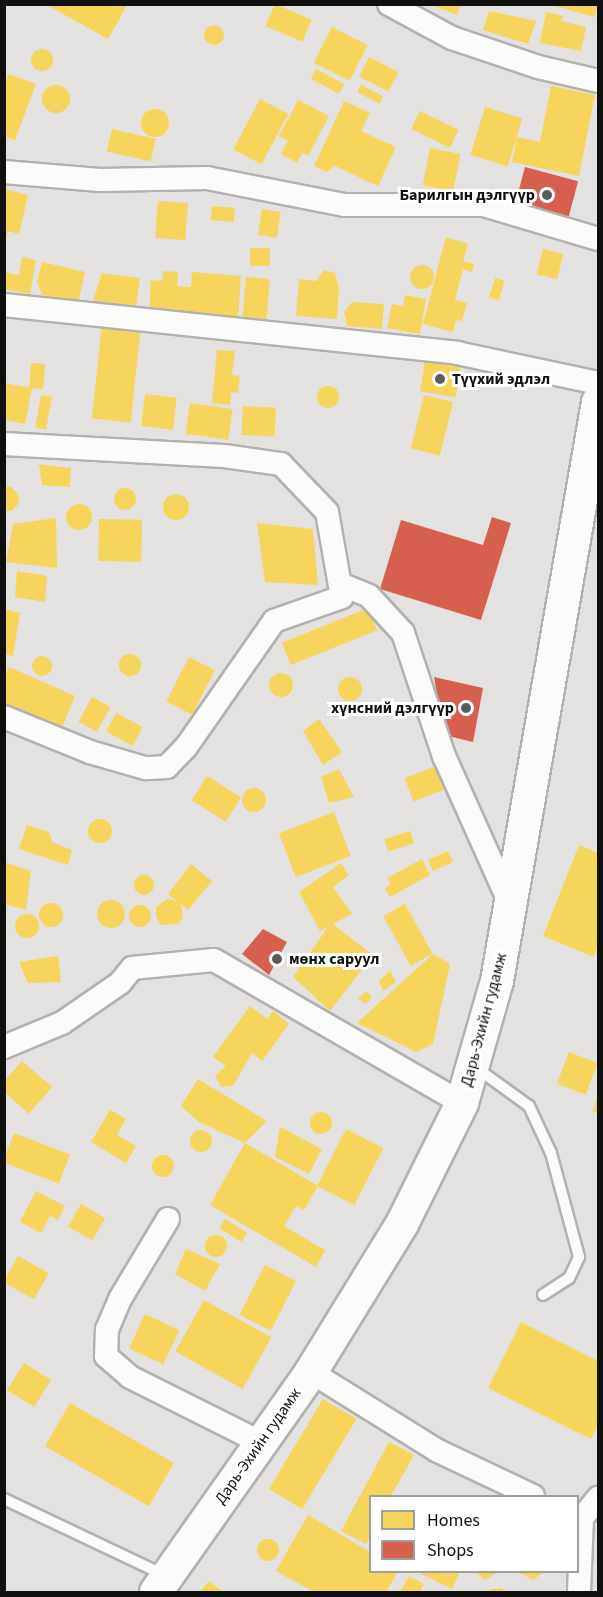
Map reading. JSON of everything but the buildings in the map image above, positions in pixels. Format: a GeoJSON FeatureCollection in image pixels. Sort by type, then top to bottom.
{"type":"FeatureCollection","features":[{"type":"Feature","properties":{"kind":"main road","name":"Дарь-Эхийн гудамж"},"geometry":{"type":"LineString","coordinates":[[161,1584],[311,1372],[402,1224],[462,1103],[475,1067],[497,981],[509,901],[598,402]]}},
{"type":"Feature","properties":{"kind":"street"},"geometry":{"type":"LineString","coordinates":[[389,4],[452,38],[538,67],[598,81]]}},
{"type":"Feature","properties":{"kind":"street"},"geometry":{"type":"LineString","coordinates":[[4,172],[100,180],[207,178],[344,205],[484,205],[598,239]]}},
{"type":"Feature","properties":{"kind":"street"},"geometry":{"type":"LineString","coordinates":[[4,305],[457,353],[598,383]]}},
{"type":"Feature","properties":{"kind":"street"},"geometry":{"type":"LineString","coordinates":[[4,444],[224,456],[281,464],[327,512],[342,597],[274,621],[186,747],[167,767],[145,768],[90,752],[4,717]]}},
{"type":"Feature","properties":{"kind":"street"},"geometry":{"type":"LineString","coordinates":[[340,584],[369,596],[403,633],[444,756],[509,901]]}},
{"type":"Feature","properties":{"kind":"street"},"geometry":{"type":"LineString","coordinates":[[4,1047],[62,1023],[120,983],[132,968],[214,960],[462,1103]]}},
{"type":"Feature","properties":{"kind":"street"},"geometry":{"type":"LineString","coordinates":[[168,1219],[116,1309],[107,1329],[106,1356],[130,1377],[260,1442]]}},
{"type":"Feature","properties":{"kind":"street"},"geometry":{"type":"LineString","coordinates":[[311,1372],[438,1451],[529,1495]]}},
{"type":"Feature","properties":{"kind":"street"},"geometry":{"type":"LineString","coordinates":[[579,1593],[580,1517],[598,1498]]}},
{"type":"Feature","properties":{"kind":"lane"},"geometry":{"type":"LineString","coordinates":[[475,1067],[529,1106],[551,1153],[579,1257],[569,1278],[543,1295]]}},
{"type":"Feature","properties":{"kind":"lane"},"geometry":{"type":"LineString","coordinates":[[4,1499],[161,1584]]}},
{"type":"Feature","properties":{"kind":"place","name":"Барилгын дэлгүүр"},"geometry":{"type":"Point","coordinates":[547,195]}},
{"type":"Feature","properties":{"kind":"place","name":"Түүхий эдлэл"},"geometry":{"type":"Point","coordinates":[440,379]}},
{"type":"Feature","properties":{"kind":"place","name":"хүнсний дэлгүүр"},"geometry":{"type":"Point","coordinates":[466,708]}},
{"type":"Feature","properties":{"kind":"place","name":"мөнх саруул"},"geometry":{"type":"Point","coordinates":[277,959]}}]}
